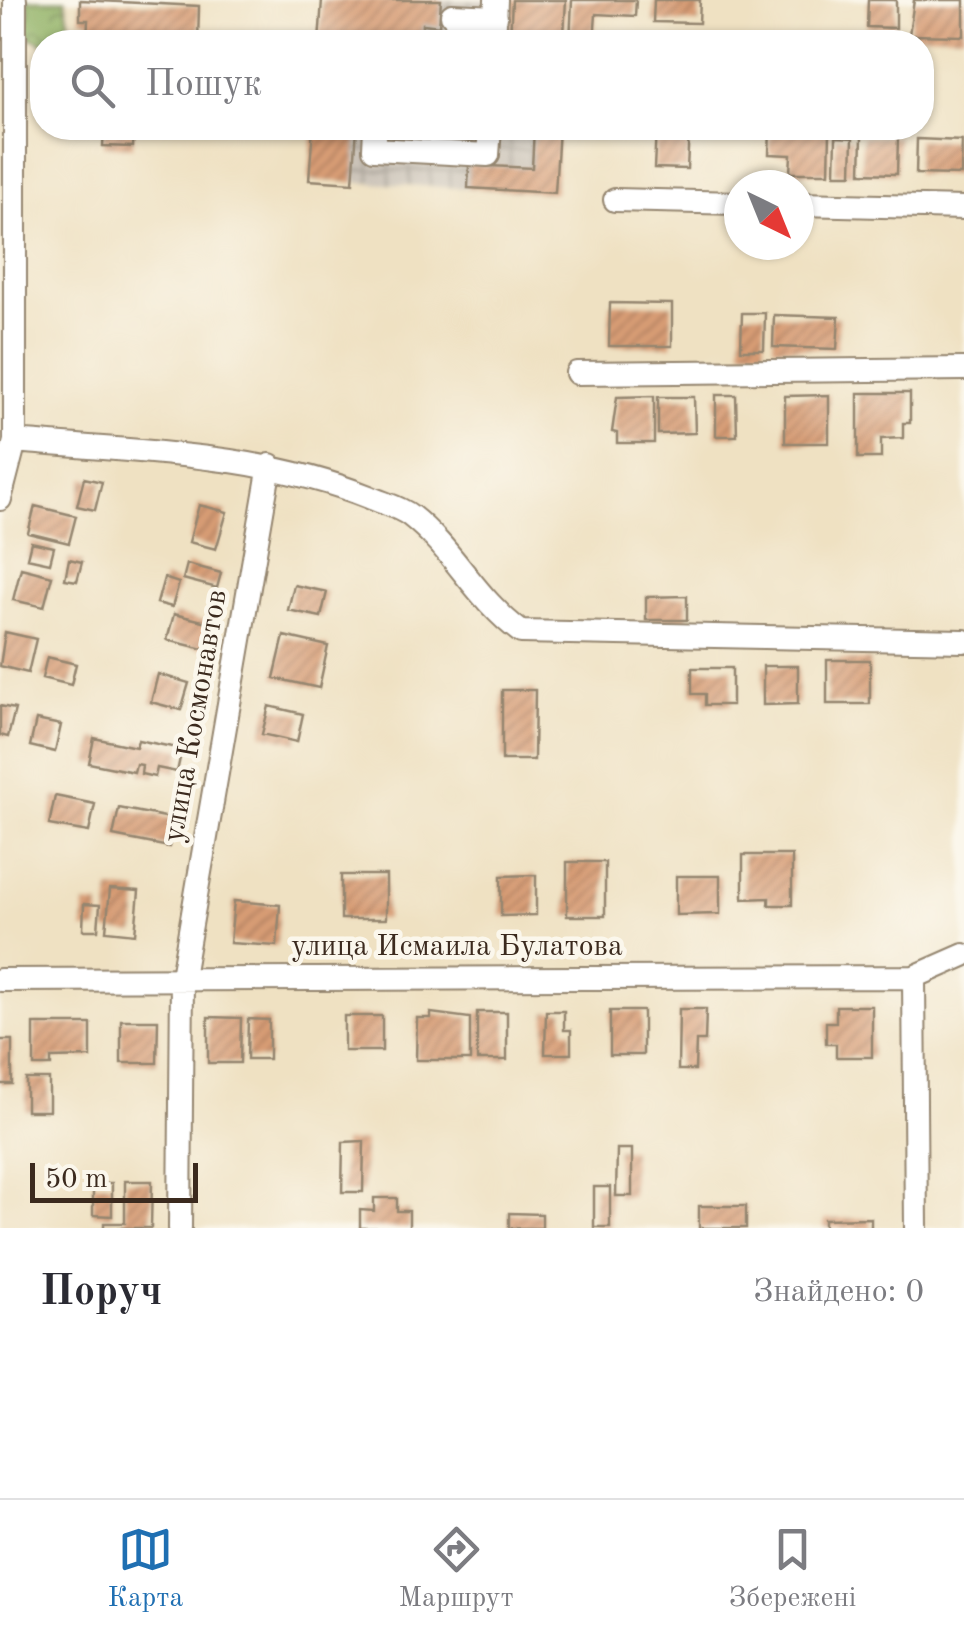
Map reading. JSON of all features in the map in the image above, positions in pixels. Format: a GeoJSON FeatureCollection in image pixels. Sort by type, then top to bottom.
{"type":"FeatureCollection","features":[{"type":"Feature","properties":{"kind":"street"},"geometry":{"type":"LineString","coordinates":[[0,499],[15,442],[15,0]]}},
{"type":"Feature","properties":{"kind":"street"},"geometry":{"type":"LineString","coordinates":[[452,15],[496,8]]}},
{"type":"Feature","properties":{"kind":"street"},"geometry":{"type":"LineString","coordinates":[[375,140],[374,150],[488,156],[489,140]]}},
{"type":"Feature","properties":{"kind":"street"},"geometry":{"type":"LineString","coordinates":[[615,200],[724,203]]}},
{"type":"Feature","properties":{"kind":"street"},"geometry":{"type":"LineString","coordinates":[[814,204],[964,208]]}},
{"type":"Feature","properties":{"kind":"street"},"geometry":{"type":"LineString","coordinates":[[578,373],[964,369]]}},
{"type":"Feature","properties":{"kind":"street"},"geometry":{"type":"LineString","coordinates":[[15,442],[270,465],[315,475],[409,514],[453,560],[492,610],[521,632],[964,641]]}},
{"type":"Feature","properties":{"kind":"street","name":"улица Космонавтов"},"geometry":{"type":"LineString","coordinates":[[180,1228],[182,977],[270,465]]}},
{"type":"Feature","properties":{"kind":"street"},"geometry":{"type":"LineString","coordinates":[[916,1228],[914,978],[964,955]]}},
{"type":"Feature","properties":{"kind":"street","name":"улица Исмаила Булатова"},"geometry":{"type":"LineString","coordinates":[[0,980],[914,978]]}},
{"type":"Feature","properties":{"kind":"shaded area"},"geometry":{"type":"Polygon","coordinates":[[[322,0],[566,0],[564,30],[320,30],[322,0]]]}},
{"type":"Feature","properties":{"kind":"shaded area"},"geometry":{"type":"Polygon","coordinates":[[[312,140],[557,140],[555,193],[309,180],[312,140]]]}},
{"type":"Feature","properties":{"kind":"green space"},"geometry":{"type":"Polygon","coordinates":[[[25,0],[65,0],[71,30],[30,30],[30,38],[24,35],[29,9],[25,0]]]}},
{"type":"Feature","properties":{"kind":"building"},"geometry":{"type":"Polygon","coordinates":[[[80,0],[199,6],[198,30],[88,30],[88,20],[80,20],[80,0]]]}},
{"type":"Feature","properties":{"kind":"building"},"geometry":{"type":"Polygon","coordinates":[[[322,0],[441,0],[439,26],[423,24],[422,30],[320,30],[322,0]]]}},
{"type":"Feature","properties":{"kind":"building"},"geometry":{"type":"Polygon","coordinates":[[[512,0],[566,0],[564,30],[510,30],[512,0]]]}},
{"type":"Feature","properties":{"kind":"building"},"geometry":{"type":"Polygon","coordinates":[[[572,0],[636,0],[635,16],[596,14],[595,30],[571,30],[572,0]]]}},
{"type":"Feature","properties":{"kind":"building"},"geometry":{"type":"Polygon","coordinates":[[[654,0],[700,0],[699,23],[653,22],[654,0]]]}},
{"type":"Feature","properties":{"kind":"building"},"geometry":{"type":"Polygon","coordinates":[[[868,0],[896,0],[896,28],[867,27],[868,0]]]}},
{"type":"Feature","properties":{"kind":"building"},"geometry":{"type":"Polygon","coordinates":[[[914,0],[964,0],[964,36],[910,30],[914,0]]]}},
{"type":"Feature","properties":{"kind":"building"},"geometry":{"type":"Polygon","coordinates":[[[103,140],[133,140],[133,147],[103,146],[103,140]]]}},
{"type":"Feature","properties":{"kind":"building"},"geometry":{"type":"Polygon","coordinates":[[[312,140],[356,140],[353,183],[309,180],[312,140]]]}},
{"type":"Feature","properties":{"kind":"building"},"geometry":{"type":"Polygon","coordinates":[[[533,140],[558,140],[555,193],[468,188],[469,165],[532,168],[533,140]]]}},
{"type":"Feature","properties":{"kind":"building"},"geometry":{"type":"Polygon","coordinates":[[[655,140],[688,140],[687,169],[654,168],[655,140]]]}},
{"type":"Feature","properties":{"kind":"building"},"geometry":{"type":"Polygon","coordinates":[[[770,140],[830,140],[829,173],[790,170],[791,155],[769,154],[770,140]]]}},
{"type":"Feature","properties":{"kind":"building"},"geometry":{"type":"Polygon","coordinates":[[[836,140],[853,140],[852,174],[835,174],[836,140]]]}},
{"type":"Feature","properties":{"kind":"building"},"geometry":{"type":"Polygon","coordinates":[[[862,140],[898,140],[897,174],[861,173],[862,140]]]}},
{"type":"Feature","properties":{"kind":"building"},"geometry":{"type":"Polygon","coordinates":[[[917,140],[962,141],[961,175],[916,174],[917,140]]]}},
{"type":"Feature","properties":{"kind":"building"},"geometry":{"type":"Polygon","coordinates":[[[610,303],[672,304],[672,346],[609,346],[610,303]]]}},
{"type":"Feature","properties":{"kind":"building"},"geometry":{"type":"Polygon","coordinates":[[[742,313],[765,313],[764,350],[741,350],[742,313]]]}},
{"type":"Feature","properties":{"kind":"building"},"geometry":{"type":"Polygon","coordinates":[[[774,315],[839,317],[837,349],[773,347],[774,315]]]}},
{"type":"Feature","properties":{"kind":"building"},"geometry":{"type":"Polygon","coordinates":[[[858,393],[910,393],[910,423],[903,423],[903,438],[881,439],[881,458],[858,458],[858,393]]]}},
{"type":"Feature","properties":{"kind":"building"},"geometry":{"type":"Polygon","coordinates":[[[716,395],[736,395],[737,436],[716,436],[716,395]]]}},
{"type":"Feature","properties":{"kind":"building"},"geometry":{"type":"Polygon","coordinates":[[[829,395],[829,443],[785,443],[785,396],[829,395]]]}},
{"type":"Feature","properties":{"kind":"building"},"geometry":{"type":"Polygon","coordinates":[[[654,396],[654,443],[617,443],[617,433],[612,432],[617,397],[654,396]]]}},
{"type":"Feature","properties":{"kind":"building"},"geometry":{"type":"Polygon","coordinates":[[[658,397],[694,397],[695,433],[658,434],[658,397]]]}},
{"type":"Feature","properties":{"kind":"building"},"geometry":{"type":"Polygon","coordinates":[[[84,478],[102,482],[95,510],[77,506],[84,478]]]}},
{"type":"Feature","properties":{"kind":"building"},"geometry":{"type":"Polygon","coordinates":[[[199,505],[227,512],[216,549],[189,542],[199,505]]]}},
{"type":"Feature","properties":{"kind":"building"},"geometry":{"type":"Polygon","coordinates":[[[35,506],[76,516],[69,543],[28,533],[35,506]]]}},
{"type":"Feature","properties":{"kind":"building"},"geometry":{"type":"Polygon","coordinates":[[[31,542],[54,547],[50,563],[27,558],[31,542]]]}},
{"type":"Feature","properties":{"kind":"building"},"geometry":{"type":"Polygon","coordinates":[[[69,559],[82,562],[77,581],[65,579],[69,559]]]}},
{"type":"Feature","properties":{"kind":"building"},"geometry":{"type":"Polygon","coordinates":[[[187,564],[221,573],[217,588],[183,579],[187,564]]]}},
{"type":"Feature","properties":{"kind":"building"},"geometry":{"type":"Polygon","coordinates":[[[21,568],[52,576],[44,607],[13,600],[21,568]]]}},
{"type":"Feature","properties":{"kind":"building"},"geometry":{"type":"Polygon","coordinates":[[[164,578],[179,583],[172,607],[157,603],[164,578]]]}},
{"type":"Feature","properties":{"kind":"building"},"geometry":{"type":"Polygon","coordinates":[[[294,585],[327,592],[321,617],[288,610],[294,585]]]}},
{"type":"Feature","properties":{"kind":"building"},"geometry":{"type":"Polygon","coordinates":[[[687,596],[687,620],[646,620],[646,597],[687,596]]]}},
{"type":"Feature","properties":{"kind":"building"},"geometry":{"type":"Polygon","coordinates":[[[174,614],[211,623],[204,649],[167,640],[174,614]]]}},
{"type":"Feature","properties":{"kind":"building"},"geometry":{"type":"Polygon","coordinates":[[[5,632],[36,639],[28,673],[0,666],[5,632]]]}},
{"type":"Feature","properties":{"kind":"building"},"geometry":{"type":"Polygon","coordinates":[[[284,636],[328,646],[319,688],[274,678],[284,636]]]}},
{"type":"Feature","properties":{"kind":"building"},"geometry":{"type":"Polygon","coordinates":[[[47,657],[76,664],[71,685],[42,678],[47,657]]]}},
{"type":"Feature","properties":{"kind":"building"},"geometry":{"type":"Polygon","coordinates":[[[827,660],[870,660],[870,704],[827,704],[827,660]]]}},
{"type":"Feature","properties":{"kind":"building"},"geometry":{"type":"Polygon","coordinates":[[[763,666],[798,666],[798,704],[763,705],[763,666]]]}},
{"type":"Feature","properties":{"kind":"building"},"geometry":{"type":"Polygon","coordinates":[[[692,668],[732,668],[732,705],[705,705],[705,694],[692,694],[692,668]]]}},
{"type":"Feature","properties":{"kind":"building"},"geometry":{"type":"Polygon","coordinates":[[[158,674],[189,683],[181,710],[151,702],[158,674]]]}},
{"type":"Feature","properties":{"kind":"building"},"geometry":{"type":"Polygon","coordinates":[[[502,690],[535,690],[534,760],[502,760],[502,690]]]}},
{"type":"Feature","properties":{"kind":"building"},"geometry":{"type":"Polygon","coordinates":[[[0,706],[15,709],[8,737],[0,735],[0,706]]]}},
{"type":"Feature","properties":{"kind":"building"},"geometry":{"type":"Polygon","coordinates":[[[269,706],[303,714],[297,742],[262,734],[269,706]]]}},
{"type":"Feature","properties":{"kind":"building"},"geometry":{"type":"Polygon","coordinates":[[[36,720],[61,725],[55,752],[30,746],[36,720]]]}},
{"type":"Feature","properties":{"kind":"building"},"geometry":{"type":"Polygon","coordinates":[[[94,738],[136,747],[138,740],[182,749],[177,772],[157,768],[155,777],[141,774],[142,765],[136,764],[134,772],[89,763],[94,738]]]}},
{"type":"Feature","properties":{"kind":"building"},"geometry":{"type":"Polygon","coordinates":[[[55,796],[95,804],[89,832],[49,825],[55,796]]]}},
{"type":"Feature","properties":{"kind":"building"},"geometry":{"type":"Polygon","coordinates":[[[119,808],[175,819],[169,847],[113,836],[119,808]]]}},
{"type":"Feature","properties":{"kind":"building"},"geometry":{"type":"Polygon","coordinates":[[[743,855],[792,855],[792,905],[769,905],[769,898],[743,899],[743,855]]]}},
{"type":"Feature","properties":{"kind":"building"},"geometry":{"type":"Polygon","coordinates":[[[567,862],[605,862],[605,916],[567,916],[567,862]]]}},
{"type":"Feature","properties":{"kind":"building"},"geometry":{"type":"Polygon","coordinates":[[[341,875],[386,875],[386,919],[341,919],[341,875]]]}},
{"type":"Feature","properties":{"kind":"building"},"geometry":{"type":"Polygon","coordinates":[[[536,875],[536,915],[501,916],[501,876],[536,875]]]}},
{"type":"Feature","properties":{"kind":"building"},"geometry":{"type":"Polygon","coordinates":[[[676,876],[720,876],[720,914],[676,915],[676,876]]]}},
{"type":"Feature","properties":{"kind":"building"},"geometry":{"type":"Polygon","coordinates":[[[110,889],[139,891],[135,934],[106,931],[110,889]]]}},
{"type":"Feature","properties":{"kind":"building"},"geometry":{"type":"Polygon","coordinates":[[[234,901],[280,905],[277,946],[230,943],[234,901]]]}},
{"type":"Feature","properties":{"kind":"building"},"geometry":{"type":"Polygon","coordinates":[[[84,904],[100,905],[98,930],[83,930],[84,904]]]}},
{"type":"Feature","properties":{"kind":"building"},"geometry":{"type":"Polygon","coordinates":[[[836,1006],[872,1006],[872,1057],[836,1057],[836,1044],[826,1044],[826,1022],[836,1022],[836,1006]]]}},
{"type":"Feature","properties":{"kind":"building"},"geometry":{"type":"Polygon","coordinates":[[[679,1009],[706,1009],[705,1041],[696,1041],[695,1070],[678,1070],[679,1009]]]}},
{"type":"Feature","properties":{"kind":"building"},"geometry":{"type":"Polygon","coordinates":[[[546,1011],[564,1011],[564,1030],[571,1030],[571,1054],[545,1054],[546,1011]]]}},
{"type":"Feature","properties":{"kind":"building"},"geometry":{"type":"Polygon","coordinates":[[[610,1011],[643,1011],[643,1055],[610,1055],[610,1011]]]}},
{"type":"Feature","properties":{"kind":"building"},"geometry":{"type":"Polygon","coordinates":[[[477,1012],[507,1012],[507,1060],[477,1060],[477,1012]]]}},
{"type":"Feature","properties":{"kind":"building"},"geometry":{"type":"Polygon","coordinates":[[[431,1013],[470,1018],[470,1060],[416,1060],[417,1018],[431,1018],[431,1013]]]}},
{"type":"Feature","properties":{"kind":"building"},"geometry":{"type":"Polygon","coordinates":[[[344,1016],[382,1016],[382,1051],[344,1051],[344,1016]]]}},
{"type":"Feature","properties":{"kind":"building"},"geometry":{"type":"Polygon","coordinates":[[[208,1017],[241,1018],[240,1063],[208,1063],[208,1017]]]}},
{"type":"Feature","properties":{"kind":"building"},"geometry":{"type":"Polygon","coordinates":[[[248,1019],[269,1020],[269,1059],[247,1059],[248,1019]]]}},
{"type":"Feature","properties":{"kind":"building"},"geometry":{"type":"Polygon","coordinates":[[[121,1020],[158,1020],[157,1063],[121,1063],[121,1020]]]}},
{"type":"Feature","properties":{"kind":"building"},"geometry":{"type":"Polygon","coordinates":[[[34,1024],[91,1024],[91,1057],[51,1058],[51,1066],[34,1066],[34,1024]]]}},
{"type":"Feature","properties":{"kind":"building"},"geometry":{"type":"Polygon","coordinates":[[[0,1040],[12,1040],[12,1084],[0,1084],[0,1040]]]}},
{"type":"Feature","properties":{"kind":"building"},"geometry":{"type":"Polygon","coordinates":[[[26,1079],[49,1079],[49,1111],[26,1111],[26,1079]]]}},
{"type":"Feature","properties":{"kind":"building"},"geometry":{"type":"Polygon","coordinates":[[[364,1141],[363,1192],[342,1192],[343,1142],[364,1141]]]}},
{"type":"Feature","properties":{"kind":"building"},"geometry":{"type":"Polygon","coordinates":[[[617,1149],[632,1149],[632,1196],[616,1196],[617,1149]]]}},
{"type":"Feature","properties":{"kind":"building"},"geometry":{"type":"Polygon","coordinates":[[[125,1181],[152,1181],[151,1228],[104,1228],[104,1223],[125,1223],[125,1181]]]}},
{"type":"Feature","properties":{"kind":"building"},"geometry":{"type":"Polygon","coordinates":[[[93,1183],[112,1183],[112,1216],[93,1215],[93,1183]]]}},
{"type":"Feature","properties":{"kind":"building"},"geometry":{"type":"Polygon","coordinates":[[[594,1187],[610,1187],[610,1227],[594,1227],[594,1187]]]}},
{"type":"Feature","properties":{"kind":"building"},"geometry":{"type":"Polygon","coordinates":[[[374,1198],[397,1198],[397,1211],[409,1211],[409,1228],[360,1228],[360,1210],[374,1211],[374,1198]]]}},
{"type":"Feature","properties":{"kind":"building"},"geometry":{"type":"Polygon","coordinates":[[[699,1206],[746,1206],[746,1228],[699,1228],[699,1206]]]}},
{"type":"Feature","properties":{"kind":"building"},"geometry":{"type":"Polygon","coordinates":[[[509,1213],[542,1214],[542,1228],[509,1228],[509,1213]]]}},
{"type":"Feature","properties":{"kind":"building"},"geometry":{"type":"Polygon","coordinates":[[[871,1218],[871,1228],[824,1228],[824,1219],[871,1218]]]}}]}
